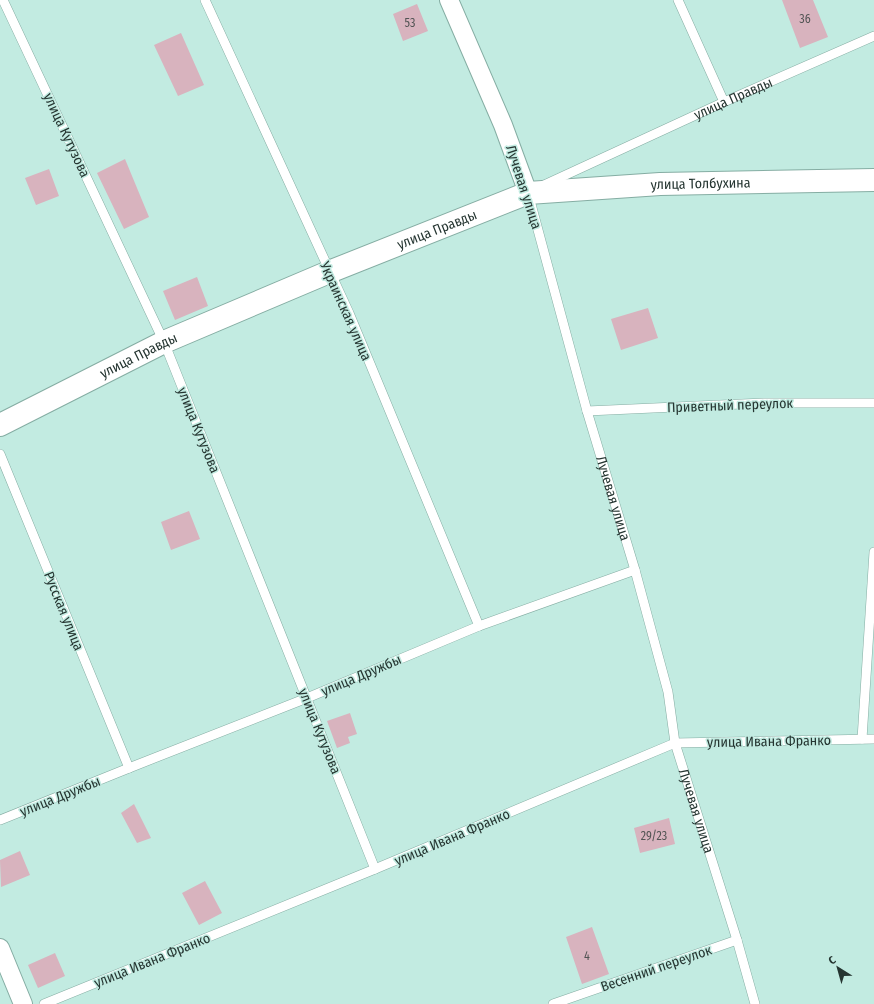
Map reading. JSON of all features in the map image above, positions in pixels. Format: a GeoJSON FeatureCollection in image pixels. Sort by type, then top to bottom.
{"type":"FeatureCollection","features":[{"type":"Feature","properties":{"kind":"main road","name":"улица Толбухина"},"geometry":{"type":"LineString","coordinates":[[528,193],[660,184],[874,180]]}},
{"type":"Feature","properties":{"kind":"main road","name":"улица Правды"},"geometry":{"type":"LineString","coordinates":[[0,425],[164,342],[329,272],[528,193]]}},
{"type":"Feature","properties":{"kind":"street","name":"Лучевая улица"},"geometry":{"type":"LineString","coordinates":[[449,0],[503,125],[528,193]]}},
{"type":"Feature","properties":{"kind":"street"},"geometry":{"type":"LineString","coordinates":[[0,948],[23,1004]]}},
{"type":"Feature","properties":{"kind":"lane","name":"улица Кутузова"},"geometry":{"type":"LineString","coordinates":[[3,0],[164,342],[375,869]]}},
{"type":"Feature","properties":{"kind":"lane","name":"Украинская улица"},"geometry":{"type":"LineString","coordinates":[[205,0],[349,313],[479,626]]}},
{"type":"Feature","properties":{"kind":"lane"},"geometry":{"type":"LineString","coordinates":[[678,0],[724,102]]}},
{"type":"Feature","properties":{"kind":"lane","name":"улица Правды"},"geometry":{"type":"LineString","coordinates":[[528,193],[724,102],[874,36]]}},
{"type":"Feature","properties":{"kind":"lane","name":"Лучевая улица"},"geometry":{"type":"LineString","coordinates":[[528,193],[587,411],[635,570],[668,692],[675,744],[737,940],[755,1004]]}},
{"type":"Feature","properties":{"kind":"lane","name":"Приветный переулок"},"geometry":{"type":"LineString","coordinates":[[587,411],[764,403],[874,403]]}},
{"type":"Feature","properties":{"kind":"lane","name":"Русская улица"},"geometry":{"type":"LineString","coordinates":[[0,454],[129,768]]}},
{"type":"Feature","properties":{"kind":"lane"},"geometry":{"type":"LineString","coordinates":[[862,739],[874,552]]}},
{"type":"Feature","properties":{"kind":"lane","name":"улица Дружбы"},"geometry":{"type":"LineString","coordinates":[[0,820],[307,698],[479,626],[635,570]]}},
{"type":"Feature","properties":{"kind":"lane","name":"улица Ивана Франко"},"geometry":{"type":"LineString","coordinates":[[44,1004],[375,869],[675,744],[874,739]]}},
{"type":"Feature","properties":{"kind":"lane","name":"Весенний переулок"},"geometry":{"type":"LineString","coordinates":[[553,1004],[737,940]]}},
{"type":"Feature","properties":{"kind":"building"},"geometry":{"type":"Polygon","coordinates":[[[782,0],[813,0],[828,37],[800,48],[782,0]]]}},
{"type":"Feature","properties":{"kind":"building"},"geometry":{"type":"Polygon","coordinates":[[[417,4],[428,31],[403,41],[393,14],[417,4]]]}},
{"type":"Feature","properties":{"kind":"building"},"geometry":{"type":"Polygon","coordinates":[[[181,33],[204,85],[178,96],[154,45],[181,33]]]}},
{"type":"Feature","properties":{"kind":"building"},"geometry":{"type":"Polygon","coordinates":[[[125,159],[149,217],[124,229],[97,173],[125,159]]]}},
{"type":"Feature","properties":{"kind":"building"},"geometry":{"type":"Polygon","coordinates":[[[49,169],[59,196],[36,205],[25,178],[49,169]]]}},
{"type":"Feature","properties":{"kind":"building"},"geometry":{"type":"Polygon","coordinates":[[[197,277],[208,306],[175,320],[163,291],[197,277]]]}},
{"type":"Feature","properties":{"kind":"building"},"geometry":{"type":"Polygon","coordinates":[[[648,308],[658,338],[621,350],[611,319],[648,308]]]}},
{"type":"Feature","properties":{"kind":"building"},"geometry":{"type":"Polygon","coordinates":[[[189,511],[200,539],[171,550],[161,522],[189,511]]]}},
{"type":"Feature","properties":{"kind":"building"},"geometry":{"type":"Polygon","coordinates":[[[350,713],[357,734],[348,737],[350,743],[337,748],[327,721],[350,713]]]}},
{"type":"Feature","properties":{"kind":"building"},"geometry":{"type":"Polygon","coordinates":[[[134,804],[151,838],[137,843],[121,813],[134,804]]]}},
{"type":"Feature","properties":{"kind":"building"},"geometry":{"type":"Polygon","coordinates":[[[669,818],[675,844],[640,853],[634,828],[669,818]]]}},
{"type":"Feature","properties":{"kind":"building"},"geometry":{"type":"Polygon","coordinates":[[[20,851],[30,875],[1,887],[0,860],[20,851]]]}},
{"type":"Feature","properties":{"kind":"building"},"geometry":{"type":"Polygon","coordinates":[[[205,881],[222,913],[199,925],[182,893],[205,881]]]}},
{"type":"Feature","properties":{"kind":"building"},"geometry":{"type":"Polygon","coordinates":[[[592,927],[609,974],[582,984],[566,937],[592,927]]]}},
{"type":"Feature","properties":{"kind":"building"},"geometry":{"type":"Polygon","coordinates":[[[55,953],[65,976],[38,988],[28,965],[55,953]]]}}]}
